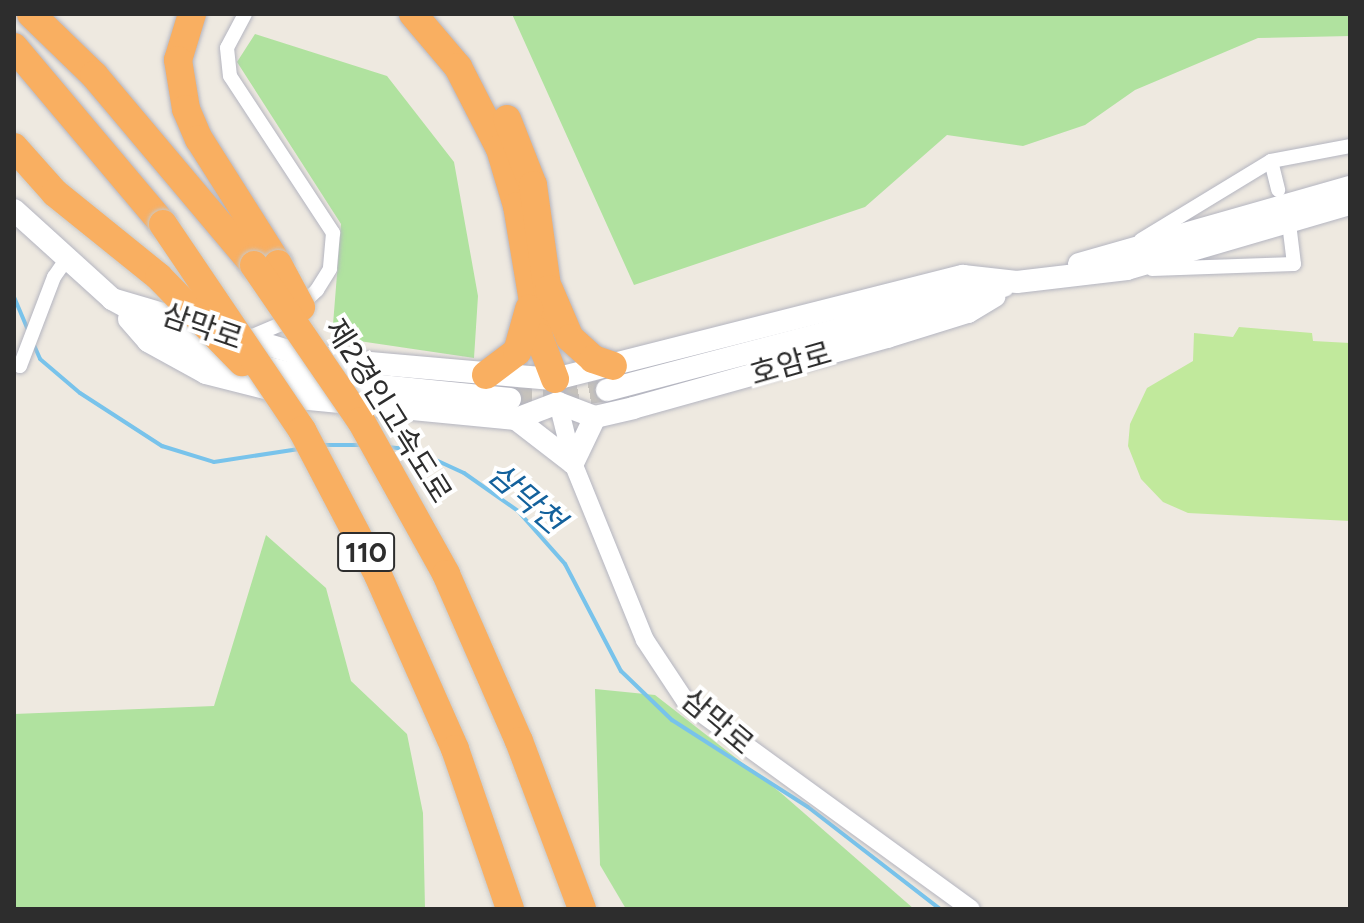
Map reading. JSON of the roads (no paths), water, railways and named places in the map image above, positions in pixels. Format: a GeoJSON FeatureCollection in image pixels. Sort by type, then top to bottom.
{"type":"FeatureCollection","features":[{"type":"Feature","properties":{"kind":"highway","name":"제2경인고속도로"},"geometry":{"type":"LineString","coordinates":[[31,14],[139,125],[266,264],[406,497],[480,649],[582,909]]}},
{"type":"Feature","properties":{"kind":"highway"},"geometry":{"type":"LineString","coordinates":[[192,14],[178,60],[186,109],[266,264]]}},
{"type":"Feature","properties":{"kind":"highway"},"geometry":{"type":"LineString","coordinates":[[419,15],[458,67],[500,149],[540,293],[539,337],[556,391]]}},
{"type":"Feature","properties":{"kind":"highway","name":"110"},"geometry":{"type":"LineString","coordinates":[[14,47],[163,224],[302,430],[404,630],[455,749],[510,909]]}},
{"type":"Feature","properties":{"kind":"highway"},"geometry":{"type":"LineString","coordinates":[[14,147],[55,193],[139,258],[185,301],[302,430]]}},
{"type":"Feature","properties":{"kind":"highway"},"geometry":{"type":"LineString","coordinates":[[540,293],[570,338],[593,359],[604,376]]}},
{"type":"Feature","properties":{"kind":"highway"},"geometry":{"type":"LineString","coordinates":[[504,398],[517,352],[540,293]]}},
{"type":"Feature","properties":{"kind":"main road","name":"호암로"},"geometry":{"type":"LineString","coordinates":[[1124,261],[1350,187]]}},
{"type":"Feature","properties":{"kind":"main road","name":"호암로"},"geometry":{"type":"LineString","coordinates":[[556,391],[963,276],[1017,282],[1124,261],[1350,204]]}},
{"type":"Feature","properties":{"kind":"main road","name":"삼막로"},"geometry":{"type":"LineString","coordinates":[[14,210],[112,299],[211,353],[271,371],[504,398],[556,391]]}},
{"type":"Feature","properties":{"kind":"main road","name":"호암로"},"geometry":{"type":"LineString","coordinates":[[596,417],[968,312],[1017,282]]}},
{"type":"Feature","properties":{"kind":"main road","name":"삼막로"},"geometry":{"type":"LineString","coordinates":[[112,299],[225,336],[504,398],[556,391]]}},
{"type":"Feature","properties":{"kind":"main road"},"geometry":{"type":"LineString","coordinates":[[504,398],[573,463],[596,417],[589,398],[604,376]]}},
{"type":"Feature","properties":{"kind":"main road"},"geometry":{"type":"LineString","coordinates":[[556,391],[596,417]]}},
{"type":"Feature","properties":{"kind":"street"},"geometry":{"type":"LineString","coordinates":[[225,336],[267,334],[281,324],[330,269],[333,233],[318,203],[230,76],[227,48],[245,14]]}},
{"type":"Feature","properties":{"kind":"street"},"geometry":{"type":"LineString","coordinates":[[1124,261],[1271,161],[1350,146]]}},
{"type":"Feature","properties":{"kind":"street"},"geometry":{"type":"LineString","coordinates":[[1271,161],[1278,190]]}},
{"type":"Feature","properties":{"kind":"street"},"geometry":{"type":"LineString","coordinates":[[1124,261],[1294,264],[1290,232]]}},
{"type":"Feature","properties":{"kind":"street"},"geometry":{"type":"LineString","coordinates":[[19,359],[66,260]]}},
{"type":"Feature","properties":{"kind":"street","name":"삼막로"},"geometry":{"type":"LineString","coordinates":[[556,391],[573,463],[645,640],[686,702],[971,909]]}},
{"type":"Feature","properties":{"kind":"waterway","name":"삼막천"},"geometry":{"type":"LineString","coordinates":[[14,297],[29,332]]}},
{"type":"Feature","properties":{"kind":"waterway","name":"삼막천"},"geometry":{"type":"LineString","coordinates":[[33,343],[40,359],[80,393],[162,446],[214,462],[299,449]]}},
{"type":"Feature","properties":{"kind":"waterway","name":"삼막천"},"geometry":{"type":"LineString","coordinates":[[323,445],[362,445]]}},
{"type":"Feature","properties":{"kind":"waterway","name":"삼막천"},"geometry":{"type":"LineString","coordinates":[[387,447],[414,450],[464,473],[518,511],[565,564],[621,671],[672,720],[808,807],[940,909]]}},
{"type":"Feature","properties":{"kind":"tunnel"},"geometry":{"type":"LineString","coordinates":[[510,399],[557,399],[607,390]]}}]}
